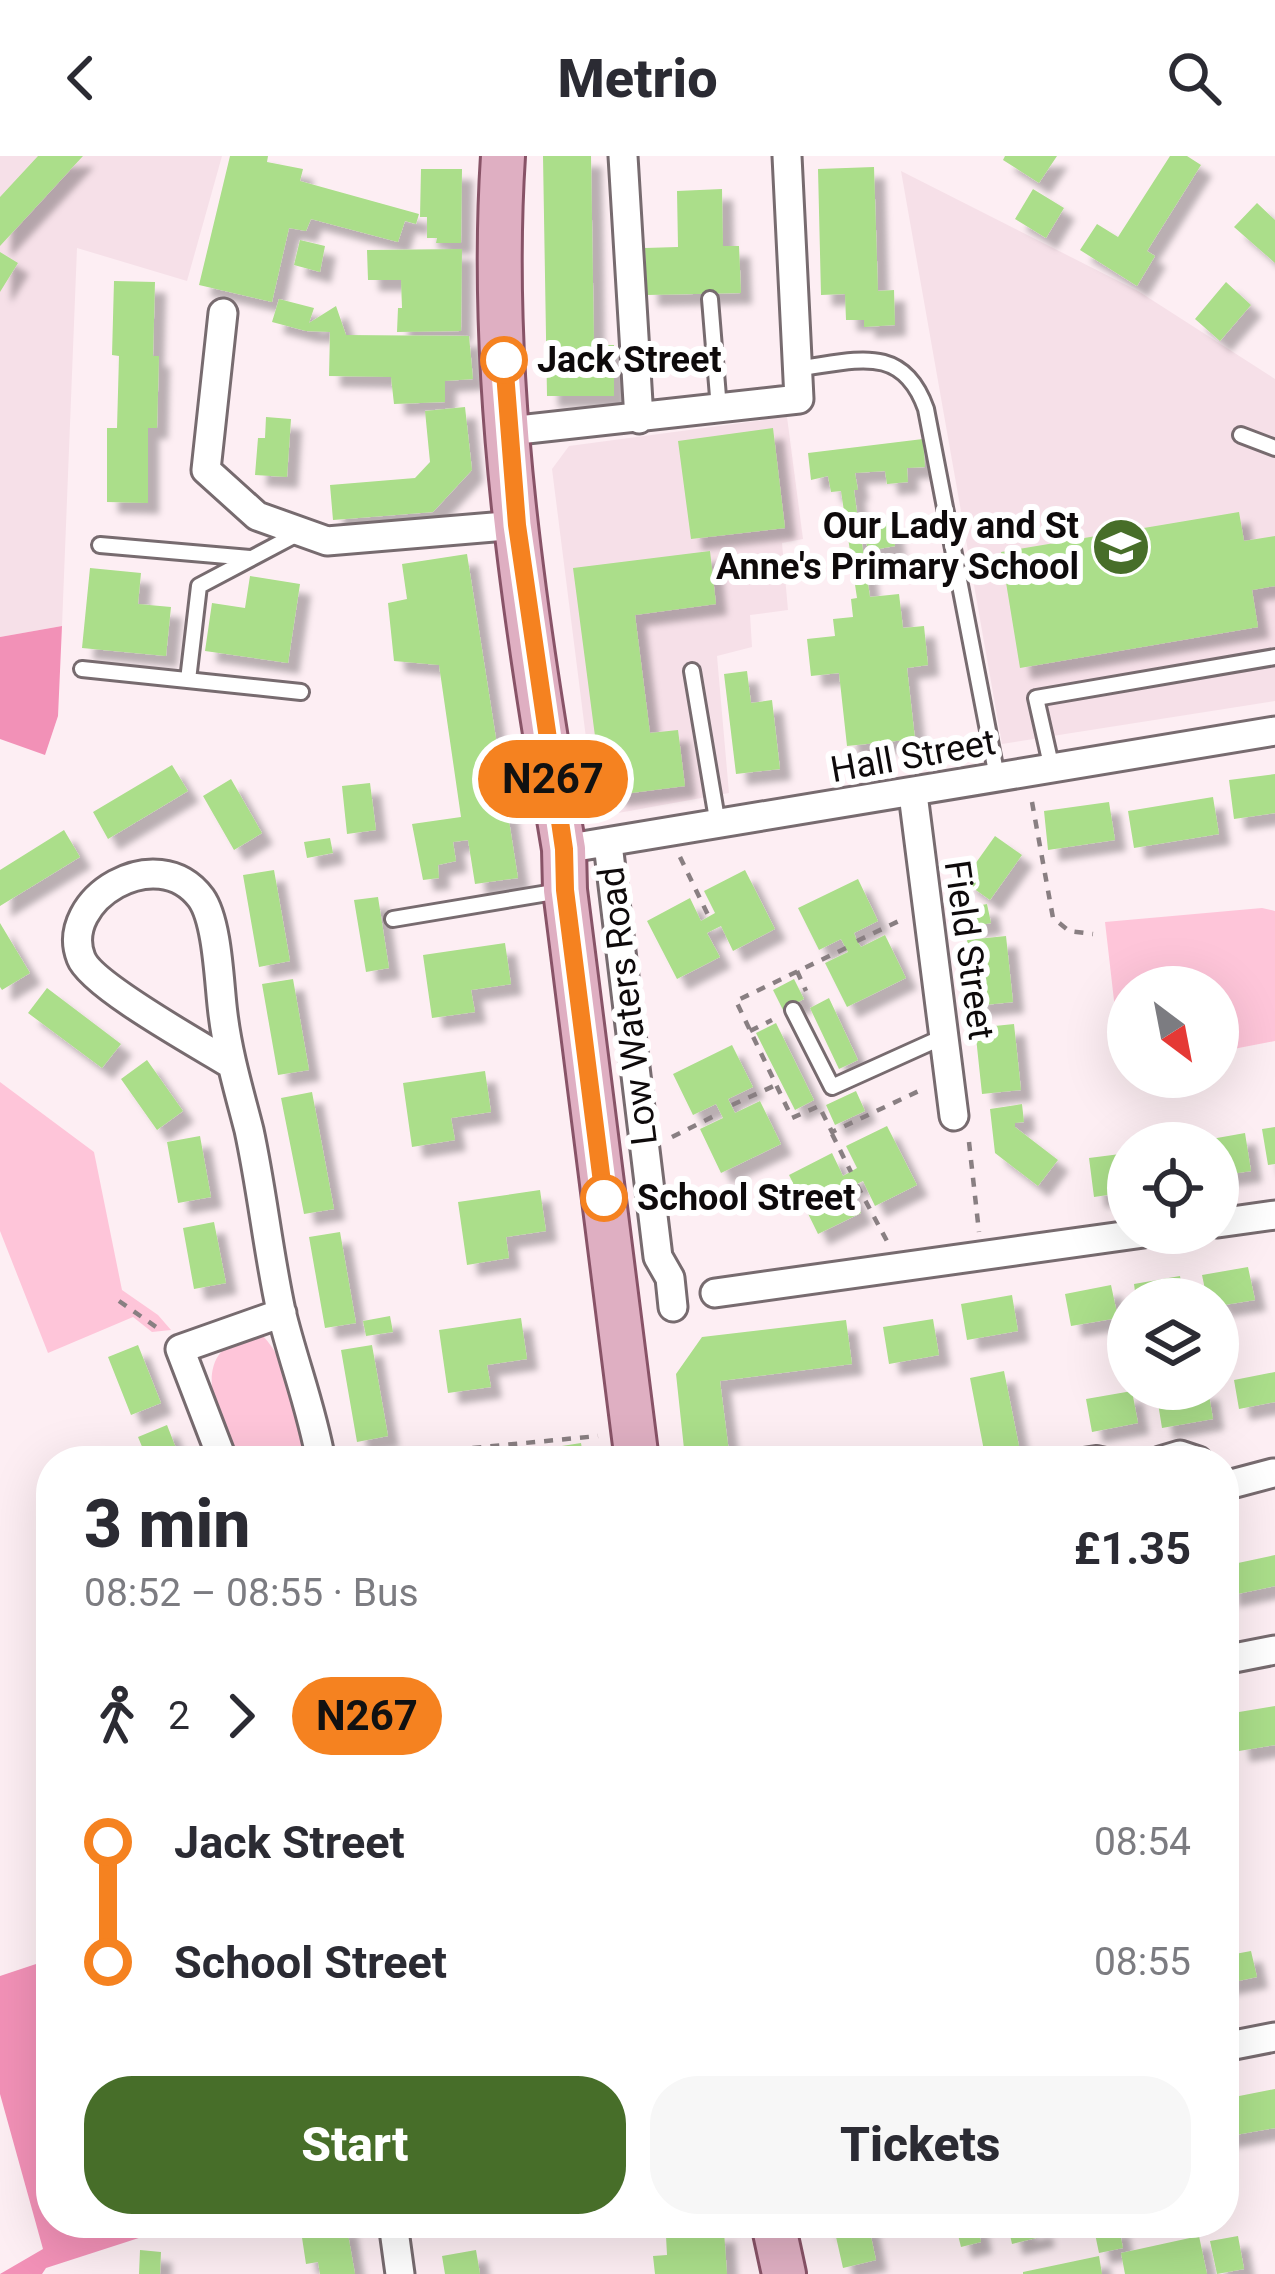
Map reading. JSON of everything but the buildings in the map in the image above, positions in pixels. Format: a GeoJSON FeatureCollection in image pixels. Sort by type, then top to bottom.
{"type":"FeatureCollection","features":[{"type":"Feature","properties":{"kind":"main road","name":"Low Waters Road"},"geometry":{"type":"LineString","coordinates":[[503,156],[501,325],[517,525],[565,870],[635,1446]]}},
{"type":"Feature","properties":{"kind":"main road"},"geometry":{"type":"LineString","coordinates":[[776,2238],[784,2274]]}},
{"type":"Feature","properties":{"kind":"street"},"geometry":{"type":"LineString","coordinates":[[623,156],[640,419]]}},
{"type":"Feature","properties":{"kind":"street"},"geometry":{"type":"LineString","coordinates":[[509,431],[799,399],[787,156]]}},
{"type":"Feature","properties":{"kind":"street"},"geometry":{"type":"LineString","coordinates":[[224,314],[206,470],[257,516],[327,541],[517,525]]}},
{"type":"Feature","properties":{"kind":"street","name":"Hall Street"},"geometry":{"type":"LineString","coordinates":[[565,870],[608,844],[1275,731]]}},
{"type":"Feature","properties":{"kind":"street","name":"Field Street"},"geometry":{"type":"LineString","coordinates":[[913,794],[954,1116]]}},
{"type":"Feature","properties":{"kind":"street","name":"Low Waters Road"},"geometry":{"type":"LineString","coordinates":[[608,844],[658,1257],[670,1278],[673,1307]]}},
{"type":"Feature","properties":{"kind":"street"},"geometry":{"type":"LineString","coordinates":[[229,1063],[96,978],[80,957],[81,932],[90,907],[113,882],[148,872],[178,879],[201,898],[212,928],[229,1063],[249,1130],[282,1313],[318,1446]]}},
{"type":"Feature","properties":{"kind":"street"},"geometry":{"type":"LineString","coordinates":[[1239,1220],[1275,1215]]}},
{"type":"Feature","properties":{"kind":"street"},"geometry":{"type":"LineString","coordinates":[[715,1293],[1107,1238]]}},
{"type":"Feature","properties":{"kind":"street"},"geometry":{"type":"LineString","coordinates":[[217,1446],[180,1349],[282,1313]]}},
{"type":"Feature","properties":{"kind":"street"},"geometry":{"type":"LineString","coordinates":[[1239,1482],[1273,1474]]}},
{"type":"Feature","properties":{"kind":"street"},"geometry":{"type":"LineString","coordinates":[[1239,1657],[1275,1650]]}},
{"type":"Feature","properties":{"kind":"street"},"geometry":{"type":"LineString","coordinates":[[1239,2044],[1275,2037]]}},
{"type":"Feature","properties":{"kind":"street"},"geometry":{"type":"LineString","coordinates":[[395,2238],[400,2274]]}},
{"type":"Feature","properties":{"kind":"lane"},"geometry":{"type":"LineString","coordinates":[[710,299],[719,409]]}},
{"type":"Feature","properties":{"kind":"lane"},"geometry":{"type":"LineString","coordinates":[[794,369],[870,360],[904,369],[918,387],[997,777]]}},
{"type":"Feature","properties":{"kind":"lane"},"geometry":{"type":"LineString","coordinates":[[1241,435],[1275,448]]}},
{"type":"Feature","properties":{"kind":"lane"},"geometry":{"type":"LineString","coordinates":[[188,680],[199,586],[302,532]]}},
{"type":"Feature","properties":{"kind":"lane"},"geometry":{"type":"LineString","coordinates":[[100,545],[252,558]]}},
{"type":"Feature","properties":{"kind":"lane"},"geometry":{"type":"LineString","coordinates":[[1039,771],[1036,698],[1275,657]]}},
{"type":"Feature","properties":{"kind":"lane"},"geometry":{"type":"LineString","coordinates":[[82,669],[301,692]]}},
{"type":"Feature","properties":{"kind":"lane"},"geometry":{"type":"LineString","coordinates":[[692,670],[718,825]]}},
{"type":"Feature","properties":{"kind":"lane"},"geometry":{"type":"LineString","coordinates":[[393,919],[565,870]]}},
{"type":"Feature","properties":{"kind":"lane"},"geometry":{"type":"LineString","coordinates":[[793,1010],[832,1087],[945,1036]]}},
{"type":"Feature","properties":{"kind":"path"},"geometry":{"type":"LineString","coordinates":[[1039,771],[1053,918],[1070,931],[1093,934]]}},
{"type":"Feature","properties":{"kind":"path"},"geometry":{"type":"LineString","coordinates":[[668,834],[709,917]]}},
{"type":"Feature","properties":{"kind":"path"},"geometry":{"type":"LineString","coordinates":[[857,940],[928,907]]}},
{"type":"Feature","properties":{"kind":"path"},"geometry":{"type":"LineString","coordinates":[[732,1105],[776,1085]]}},
{"type":"Feature","properties":{"kind":"path"},"geometry":{"type":"LineString","coordinates":[[645,1151],[720,1113]]}},
{"type":"Feature","properties":{"kind":"path"},"geometry":{"type":"LineString","coordinates":[[954,1116],[968,1138],[982,1255]]}},
{"type":"Feature","properties":{"kind":"path"},"geometry":{"type":"LineString","coordinates":[[832,1132],[850,1172]]}},
{"type":"Feature","properties":{"kind":"path"},"geometry":{"type":"LineString","coordinates":[[857,1184],[901,1267]]}},
{"type":"Feature","properties":{"kind":"path"},"geometry":{"type":"LineString","coordinates":[[119,1301],[171,1337],[180,1349]]}},
{"type":"Feature","properties":{"kind":"shaded area"},"geometry":{"type":"Polygon","coordinates":[[[0,156],[222,156],[187,281],[77,248],[62,626],[0,637],[0,156]]]}},
{"type":"Feature","properties":{"kind":"shaded area","name":"Our Lady and St Anne's Primary School"},"geometry":{"type":"Polygon","coordinates":[[[901,171],[1138,291],[1275,379],[1275,701],[1002,744],[901,171]]]}},
{"type":"Feature","properties":{"kind":"shaded area"},"geometry":{"type":"Polygon","coordinates":[[[787,417],[803,539],[782,543],[788,610],[750,615],[752,647],[717,656],[729,793],[596,817],[552,469],[569,446],[787,417]]]}},
{"type":"Feature","properties":{"kind":"shaded area"},"geometry":{"type":"Polygon","coordinates":[[[62,626],[58,716],[45,755],[0,739],[0,637],[62,626]]]}},
{"type":"Feature","properties":{"kind":"shaded area"},"geometry":{"type":"Polygon","coordinates":[[[1262,908],[1275,911],[1275,1041],[1239,1048],[1239,966],[1110,966],[1105,922],[1262,908]]]}},
{"type":"Feature","properties":{"kind":"shaded area"},"geometry":{"type":"Polygon","coordinates":[[[0,1082],[94,1152],[122,1290],[171,1330],[152,1332],[133,1317],[48,1353],[0,1231],[0,1082]]]}},
{"type":"Feature","properties":{"kind":"shaded area"},"geometry":{"type":"Polygon","coordinates":[[[262,1335],[281,1362],[298,1411],[303,1446],[229,1446],[212,1384],[222,1352],[237,1341],[262,1335]]]}},
{"type":"Feature","properties":{"kind":"shaded area"},"geometry":{"type":"Polygon","coordinates":[[[36,1964],[36,2224],[0,2094],[0,1976],[36,1964]]]}},
{"type":"Feature","properties":{"kind":"shaded area"},"geometry":{"type":"Polygon","coordinates":[[[40,2238],[139,2238],[46,2268],[42,2274],[0,2274],[43,2249],[40,2238]]]}},
{"type":"Feature","properties":{"kind":"bus line","name":"N267"},"geometry":{"type":"LineString","coordinates":[[504,360],[517,525],[564,849],[565,890],[604,1198]]}},
{"type":"Feature","properties":{"kind":"place","name":"Jack Street"},"geometry":{"type":"Point","coordinates":[504,360]}},
{"type":"Feature","properties":{"kind":"place","name":"Our Lady and St Anne's Primary School"},"geometry":{"type":"Point","coordinates":[1121,547]}},
{"type":"Feature","properties":{"kind":"place","name":"School Street"},"geometry":{"type":"Point","coordinates":[604,1198]}}]}
